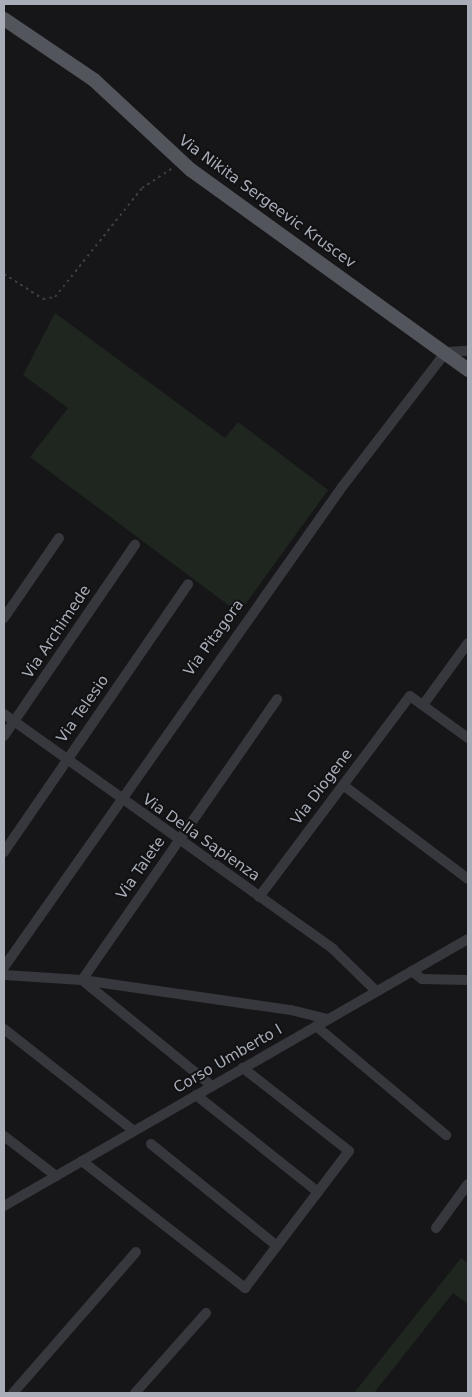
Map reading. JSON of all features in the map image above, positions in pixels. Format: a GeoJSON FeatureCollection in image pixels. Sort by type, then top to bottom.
{"type":"FeatureCollection","features":[{"type":"Feature","properties":{"kind":"main road","name":"Via Nikita Sergeevic Kruscev"},"geometry":{"type":"LineString","coordinates":[[4,19],[94,80],[182,163],[446,352],[468,370]]}},
{"type":"Feature","properties":{"kind":"street"},"geometry":{"type":"LineString","coordinates":[[446,352],[468,351]]}},
{"type":"Feature","properties":{"kind":"street","name":"Via Pitagora"},"geometry":{"type":"LineString","coordinates":[[4,967],[119,798],[342,487],[446,352]]}},
{"type":"Feature","properties":{"kind":"street"},"geometry":{"type":"LineString","coordinates":[[4,618],[59,538]]}},
{"type":"Feature","properties":{"kind":"street","name":"Via Archimede"},"geometry":{"type":"LineString","coordinates":[[4,736],[135,545]]}},
{"type":"Feature","properties":{"kind":"street","name":"Via Telesio"},"geometry":{"type":"LineString","coordinates":[[4,852],[188,584]]}},
{"type":"Feature","properties":{"kind":"street"},"geometry":{"type":"LineString","coordinates":[[468,643],[423,705],[468,738]]}},
{"type":"Feature","properties":{"kind":"street","name":"Via Diogene"},"geometry":{"type":"LineString","coordinates":[[259,897],[410,696],[423,705]]}},
{"type":"Feature","properties":{"kind":"street","name":"Via Talete"},"geometry":{"type":"LineString","coordinates":[[82,980],[277,699]]}},
{"type":"Feature","properties":{"kind":"street","name":"Via Della Sapienza"},"geometry":{"type":"LineString","coordinates":[[4,714],[119,798],[334,949],[376,991]]}},
{"type":"Feature","properties":{"kind":"street"},"geometry":{"type":"LineString","coordinates":[[343,785],[468,879]]}},
{"type":"Feature","properties":{"kind":"street","name":"Corso Umberto I"},"geometry":{"type":"LineString","coordinates":[[4,1206],[468,939]]}},
{"type":"Feature","properties":{"kind":"street"},"geometry":{"type":"LineString","coordinates":[[412,971],[422,979],[468,980]]}},
{"type":"Feature","properties":{"kind":"street"},"geometry":{"type":"LineString","coordinates":[[4,975],[82,980],[291,1010],[327,1020]]}},
{"type":"Feature","properties":{"kind":"street"},"geometry":{"type":"LineString","coordinates":[[82,980],[212,1086]]}},
{"type":"Feature","properties":{"kind":"street"},"geometry":{"type":"LineString","coordinates":[[316,1026],[446,1135]]}},
{"type":"Feature","properties":{"kind":"street"},"geometry":{"type":"LineString","coordinates":[[4,1029],[134,1131]]}},
{"type":"Feature","properties":{"kind":"street"},"geometry":{"type":"LineString","coordinates":[[82,1161],[245,1288],[349,1151],[243,1068]]}},
{"type":"Feature","properties":{"kind":"street"},"geometry":{"type":"LineString","coordinates":[[196,1095],[318,1192]]}},
{"type":"Feature","properties":{"kind":"street"},"geometry":{"type":"LineString","coordinates":[[4,1136],[56,1176]]}},
{"type":"Feature","properties":{"kind":"street"},"geometry":{"type":"LineString","coordinates":[[151,1144],[277,1246]]}},
{"type":"Feature","properties":{"kind":"street"},"geometry":{"type":"LineString","coordinates":[[436,1228],[468,1184]]}},
{"type":"Feature","properties":{"kind":"street"},"geometry":{"type":"LineString","coordinates":[[13,1393],[136,1252]]}},
{"type":"Feature","properties":{"kind":"street"},"geometry":{"type":"LineString","coordinates":[[136,1393],[206,1313]]}},
{"type":"Feature","properties":{"kind":"path"},"geometry":{"type":"LineString","coordinates":[[4,274],[43,299],[54,297],[142,188],[182,163]]}},
{"type":"Feature","properties":{"kind":"shaded area"},"geometry":{"type":"Polygon","coordinates":[[[55,313],[225,438],[238,422],[328,490],[239,613],[30,457],[68,408],[23,375],[55,313]]]}},
{"type":"Feature","properties":{"kind":"shaded area"},"geometry":{"type":"Polygon","coordinates":[[[461,1258],[468,1263],[468,1304],[453,1293],[374,1393],[354,1393],[461,1258]]]}}]}
